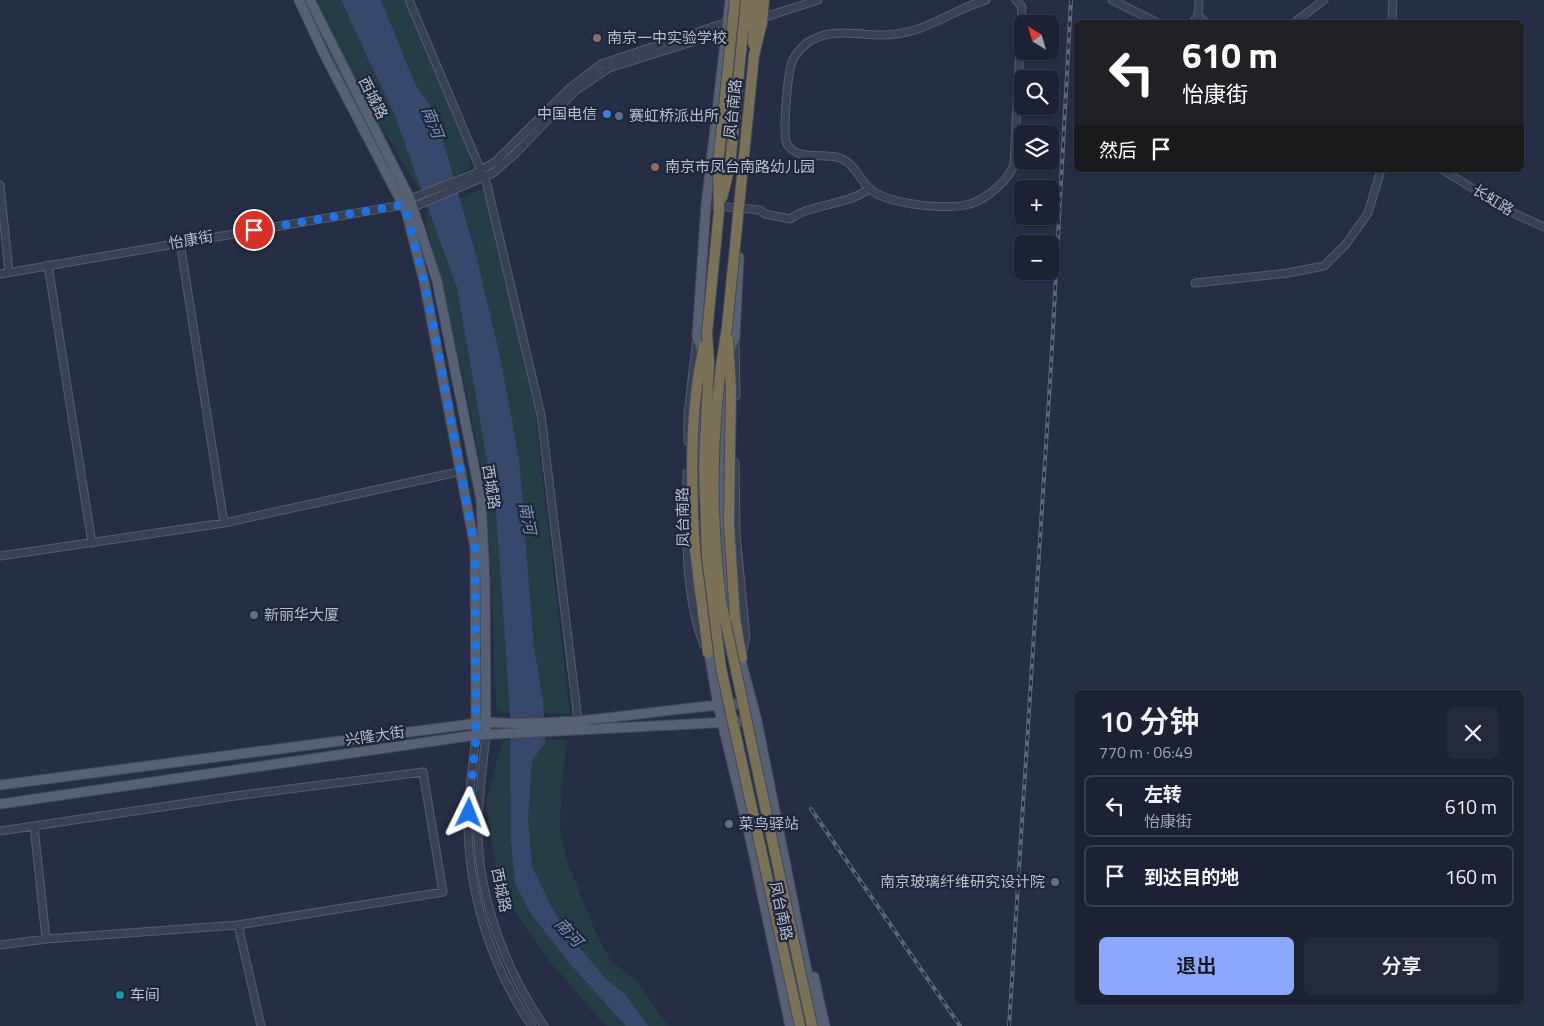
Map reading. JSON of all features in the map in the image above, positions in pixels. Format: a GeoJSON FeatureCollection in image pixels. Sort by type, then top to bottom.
{"type":"FeatureCollection","features":[{"type":"Feature","properties":{"kind":"highway","name":"凤台南路"},"geometry":{"type":"LineString","coordinates":[[735,0],[718,164],[719,211],[702,334],[709,362],[705,440],[707,558],[717,642],[800,1026]]}},
{"type":"Feature","properties":{"kind":"highway"},"geometry":{"type":"LineString","coordinates":[[719,211],[730,166],[746,0]]}},
{"type":"Feature","properties":{"kind":"highway"},"geometry":{"type":"LineString","coordinates":[[754,0],[752,25],[754,54]]}},
{"type":"Feature","properties":{"kind":"highway"},"geometry":{"type":"LineString","coordinates":[[754,54],[762,23],[763,0]]}},
{"type":"Feature","properties":{"kind":"highway","name":"凤台南路"},"geometry":{"type":"LineString","coordinates":[[754,54],[727,327],[721,364],[714,461],[716,557],[721,601],[812,1026]]}},
{"type":"Feature","properties":{"kind":"highway"},"geometry":{"type":"LineString","coordinates":[[727,327],[731,388],[728,493],[729,539],[736,618],[742,658]]}},
{"type":"Feature","properties":{"kind":"highway"},"geometry":{"type":"LineString","coordinates":[[702,334],[696,382],[693,470],[695,551],[708,653]]}},
{"type":"Feature","properties":{"kind":"main road","name":"西城路"},"geometry":{"type":"LineString","coordinates":[[298,0],[323,52],[411,204],[475,548],[476,735]]}},
{"type":"Feature","properties":{"kind":"main road","name":"西城路"},"geometry":{"type":"LineString","coordinates":[[310,0],[411,204],[437,281],[480,500],[485,580],[488,722],[486,735]]}},
{"type":"Feature","properties":{"kind":"main road","name":"凤台南路"},"geometry":{"type":"LineString","coordinates":[[730,0],[706,205],[702,334],[704,359],[696,505],[700,563],[710,635],[708,653],[790,1026]]}},
{"type":"Feature","properties":{"kind":"main road","name":"凤台南路"},"geometry":{"type":"LineString","coordinates":[[763,0],[742,208],[735,337],[726,360],[720,464],[721,507],[725,562],[735,643],[742,658],[757,720],[797,916],[800,945],[818,1026]]}},
{"type":"Feature","properties":{"kind":"main road","name":"兴隆大街"},"geometry":{"type":"LineString","coordinates":[[0,785],[240,752],[488,722],[553,728],[578,720],[752,703]]}},
{"type":"Feature","properties":{"kind":"main road","name":"兴隆大街"},"geometry":{"type":"LineString","coordinates":[[0,804],[476,735],[506,734],[553,728],[757,720]]}},
{"type":"Feature","properties":{"kind":"main road","name":"凤台南路"},"geometry":{"type":"LineString","coordinates":[[797,916],[806,942],[825,1026]]}},
{"type":"Feature","properties":{"kind":"street"},"geometry":{"type":"LineString","coordinates":[[409,0],[482,174],[541,415],[578,720]]}},
{"type":"Feature","properties":{"kind":"street"},"geometry":{"type":"LineString","coordinates":[[482,174],[570,88],[601,64],[728,22],[760,18],[818,0]]}},
{"type":"Feature","properties":{"kind":"street"},"geometry":{"type":"LineString","coordinates":[[986,0],[966,6],[936,24],[914,32],[880,35],[830,34],[812,40],[792,62],[784,129],[787,144],[794,151],[805,156],[833,157],[849,162],[869,189],[902,203],[964,205],[973,203],[1008,178],[1014,164],[1017,138],[1022,7],[1016,0]]}},
{"type":"Feature","properties":{"kind":"street"},"geometry":{"type":"LineString","coordinates":[[1112,0],[1152,20]]}},
{"type":"Feature","properties":{"kind":"street"},"geometry":{"type":"LineString","coordinates":[[1195,20],[1198,16],[1199,0]]}},
{"type":"Feature","properties":{"kind":"street"},"geometry":{"type":"LineString","coordinates":[[1298,20],[1324,0]]}},
{"type":"Feature","properties":{"kind":"street"},"geometry":{"type":"LineString","coordinates":[[1392,20],[1393,0]]}},
{"type":"Feature","properties":{"kind":"street"},"geometry":{"type":"LineString","coordinates":[[1198,16],[1203,20]]}},
{"type":"Feature","properties":{"kind":"street"},"geometry":{"type":"LineString","coordinates":[[482,174],[493,173],[516,153],[575,91],[593,77],[609,68],[727,32]]}},
{"type":"Feature","properties":{"kind":"street"},"geometry":{"type":"LineString","coordinates":[[1194,283],[1288,273],[1324,266],[1346,244],[1368,213],[1379,172]]}},
{"type":"Feature","properties":{"kind":"street","name":"长虹路"},"geometry":{"type":"LineString","coordinates":[[1446,172],[1510,212],[1544,227]]}},
{"type":"Feature","properties":{"kind":"street","name":"怡康街"},"geometry":{"type":"LineString","coordinates":[[0,274],[411,204],[482,174]]}},
{"type":"Feature","properties":{"kind":"street"},"geometry":{"type":"LineString","coordinates":[[0,185],[9,272]]}},
{"type":"Feature","properties":{"kind":"street"},"geometry":{"type":"LineString","coordinates":[[706,205],[742,208],[790,219],[797,214],[842,202],[860,195],[869,189]]}},
{"type":"Feature","properties":{"kind":"street"},"geometry":{"type":"LineString","coordinates":[[180,242],[224,523]]}},
{"type":"Feature","properties":{"kind":"street"},"geometry":{"type":"LineString","coordinates":[[48,265],[92,544]]}},
{"type":"Feature","properties":{"kind":"street"},"geometry":{"type":"LineString","coordinates":[[735,337],[736,534],[746,637],[742,658]]}},
{"type":"Feature","properties":{"kind":"street"},"geometry":{"type":"LineString","coordinates":[[0,556],[92,544],[224,523],[462,472]]}},
{"type":"Feature","properties":{"kind":"street","name":"西城路"},"geometry":{"type":"LineString","coordinates":[[476,735],[468,827],[472,874],[481,915],[493,953],[508,987],[532,1026]]}},
{"type":"Feature","properties":{"kind":"street","name":"西城路"},"geometry":{"type":"LineString","coordinates":[[486,735],[478,824],[482,870],[491,912],[502,949],[517,982],[544,1026]]}},
{"type":"Feature","properties":{"kind":"street"},"geometry":{"type":"LineString","coordinates":[[0,831],[235,796],[423,772],[443,892],[238,925],[46,939],[0,945]]}},
{"type":"Feature","properties":{"kind":"street"},"geometry":{"type":"LineString","coordinates":[[470,787],[475,782],[480,788]]}},
{"type":"Feature","properties":{"kind":"street"},"geometry":{"type":"LineString","coordinates":[[34,826],[46,939]]}},
{"type":"Feature","properties":{"kind":"street"},"geometry":{"type":"LineString","coordinates":[[238,925],[261,1026]]}},
{"type":"Feature","properties":{"kind":"shaded area"},"geometry":{"type":"Polygon","coordinates":[[[318,0],[405,0],[470,155],[469,169],[422,191],[417,186],[385,133],[329,74],[318,0]]]}},
{"type":"Feature","properties":{"kind":"shaded area"},"geometry":{"type":"Polygon","coordinates":[[[484,188],[535,412],[570,714],[504,713],[497,710],[490,564],[483,482],[465,384],[426,223],[427,213],[484,188]]]}},
{"type":"Feature","properties":{"kind":"shaded area"},"geometry":{"type":"Polygon","coordinates":[[[503,740],[567,740],[561,790],[560,831],[568,864],[595,931],[610,960],[637,981],[668,1026],[606,1026],[550,962],[489,876],[496,868],[486,802],[503,740]]]}},
{"type":"Feature","properties":{"kind":"water","name":"南河"},"geometry":{"type":"Polygon","coordinates":[[[341,0],[381,0],[415,84],[435,113],[477,259],[502,366],[519,459],[534,649],[543,700],[545,743],[532,760],[528,818],[532,866],[552,908],[572,939],[606,979],[625,994],[648,1026],[626,1026],[570,964],[531,914],[515,884],[511,841],[510,712],[496,511],[457,288],[395,116],[341,0]]]}},
{"type":"Feature","properties":{"kind":"railway"},"geometry":{"type":"LineString","coordinates":[[1009,1026],[1051,366],[1071,0]]}},
{"type":"Feature","properties":{"kind":"railway"},"geometry":{"type":"LineString","coordinates":[[811,809],[960,1026]]}},
{"type":"Feature","properties":{"kind":"place","name":"南京一中实验学校"},"geometry":{"type":"Point","coordinates":[597,38]}},
{"type":"Feature","properties":{"kind":"place","name":"中国电信"},"geometry":{"type":"Point","coordinates":[607,114]}},
{"type":"Feature","properties":{"kind":"place","name":"赛虹桥派出所"},"geometry":{"type":"Point","coordinates":[619,116]}},
{"type":"Feature","properties":{"kind":"place","name":"南京市凤台南路幼儿园"},"geometry":{"type":"Point","coordinates":[655,167]}},
{"type":"Feature","properties":{"kind":"place","name":"新丽华大厦"},"geometry":{"type":"Point","coordinates":[254,615]}},
{"type":"Feature","properties":{"kind":"place","name":"菜鸟驿站"},"geometry":{"type":"Point","coordinates":[729,824]}},
{"type":"Feature","properties":{"kind":"place","name":"南京玻璃纤维研究设计院"},"geometry":{"type":"Point","coordinates":[1055,882]}},
{"type":"Feature","properties":{"kind":"place","name":"车间"},"geometry":{"type":"Point","coordinates":[120,995]}},
{"type":"Feature","properties":{"kind":"route"},"geometry":{"type":"LineString","coordinates":[[254,230],[403,205],[406,211],[424,281],[441,360],[475,548],[476,735],[469,813]]}}]}
